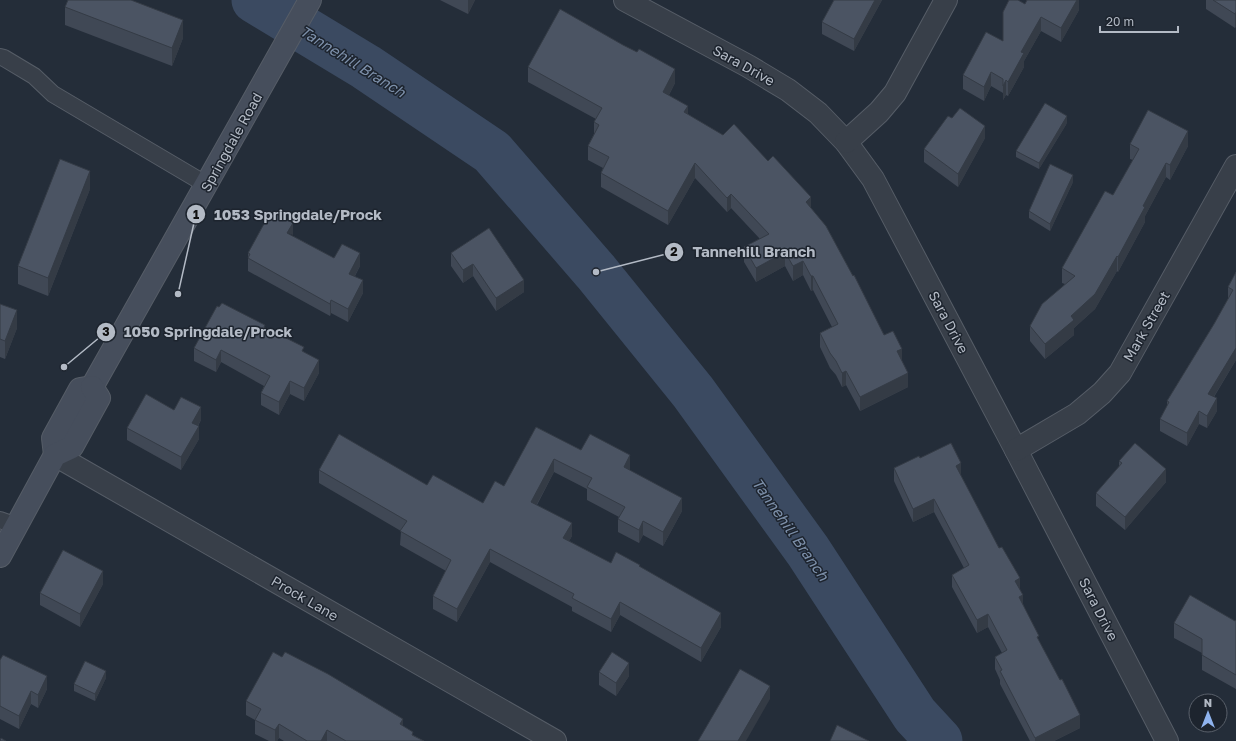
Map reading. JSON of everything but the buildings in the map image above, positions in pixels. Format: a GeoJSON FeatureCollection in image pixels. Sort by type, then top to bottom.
{"type":"FeatureCollection","features":[{"type":"Feature","properties":{"kind":"main road","name":"Springdale Road"},"geometry":{"type":"LineString","coordinates":[[0,556],[8,523],[55,455],[53,438],[80,389],[92,387],[207,186],[310,0]]}},
{"type":"Feature","properties":{"kind":"street","name":"Sara Drive"},"geometry":{"type":"LineString","coordinates":[[625,0],[748,66],[788,90],[818,113],[846,142],[873,179],[1016,450],[1166,741]]}},
{"type":"Feature","properties":{"kind":"street"},"geometry":{"type":"LineString","coordinates":[[846,142],[879,112],[895,93],[946,0]]}},
{"type":"Feature","properties":{"kind":"street","name":"Mark Street"},"geometry":{"type":"LineString","coordinates":[[1016,450],[1077,414],[1102,393],[1120,373],[1236,166]]}},
{"type":"Feature","properties":{"kind":"street","name":"Prock Lane"},"geometry":{"type":"LineString","coordinates":[[55,455],[555,741]]}},
{"type":"Feature","properties":{"kind":"lane"},"geometry":{"type":"LineString","coordinates":[[0,57],[34,76],[53,94],[207,186]]}},
{"type":"Feature","properties":{"kind":"waterway","name":"Tannehill Branch"},"geometry":{"type":"LineString","coordinates":[[255,0],[366,67],[492,152],[596,272],[693,392],[808,551],[915,715],[939,741]]}},
{"type":"Feature","properties":{"kind":"place","name":"Tannehill Branch"},"geometry":{"type":"Point","coordinates":[596,272]}},
{"type":"Feature","properties":{"kind":"place","name":"1053 Springdale/Prock"},"geometry":{"type":"Point","coordinates":[178,294]}},
{"type":"Feature","properties":{"kind":"place","name":"1050 Springdale/Prock"},"geometry":{"type":"Point","coordinates":[64,367]}}]}
